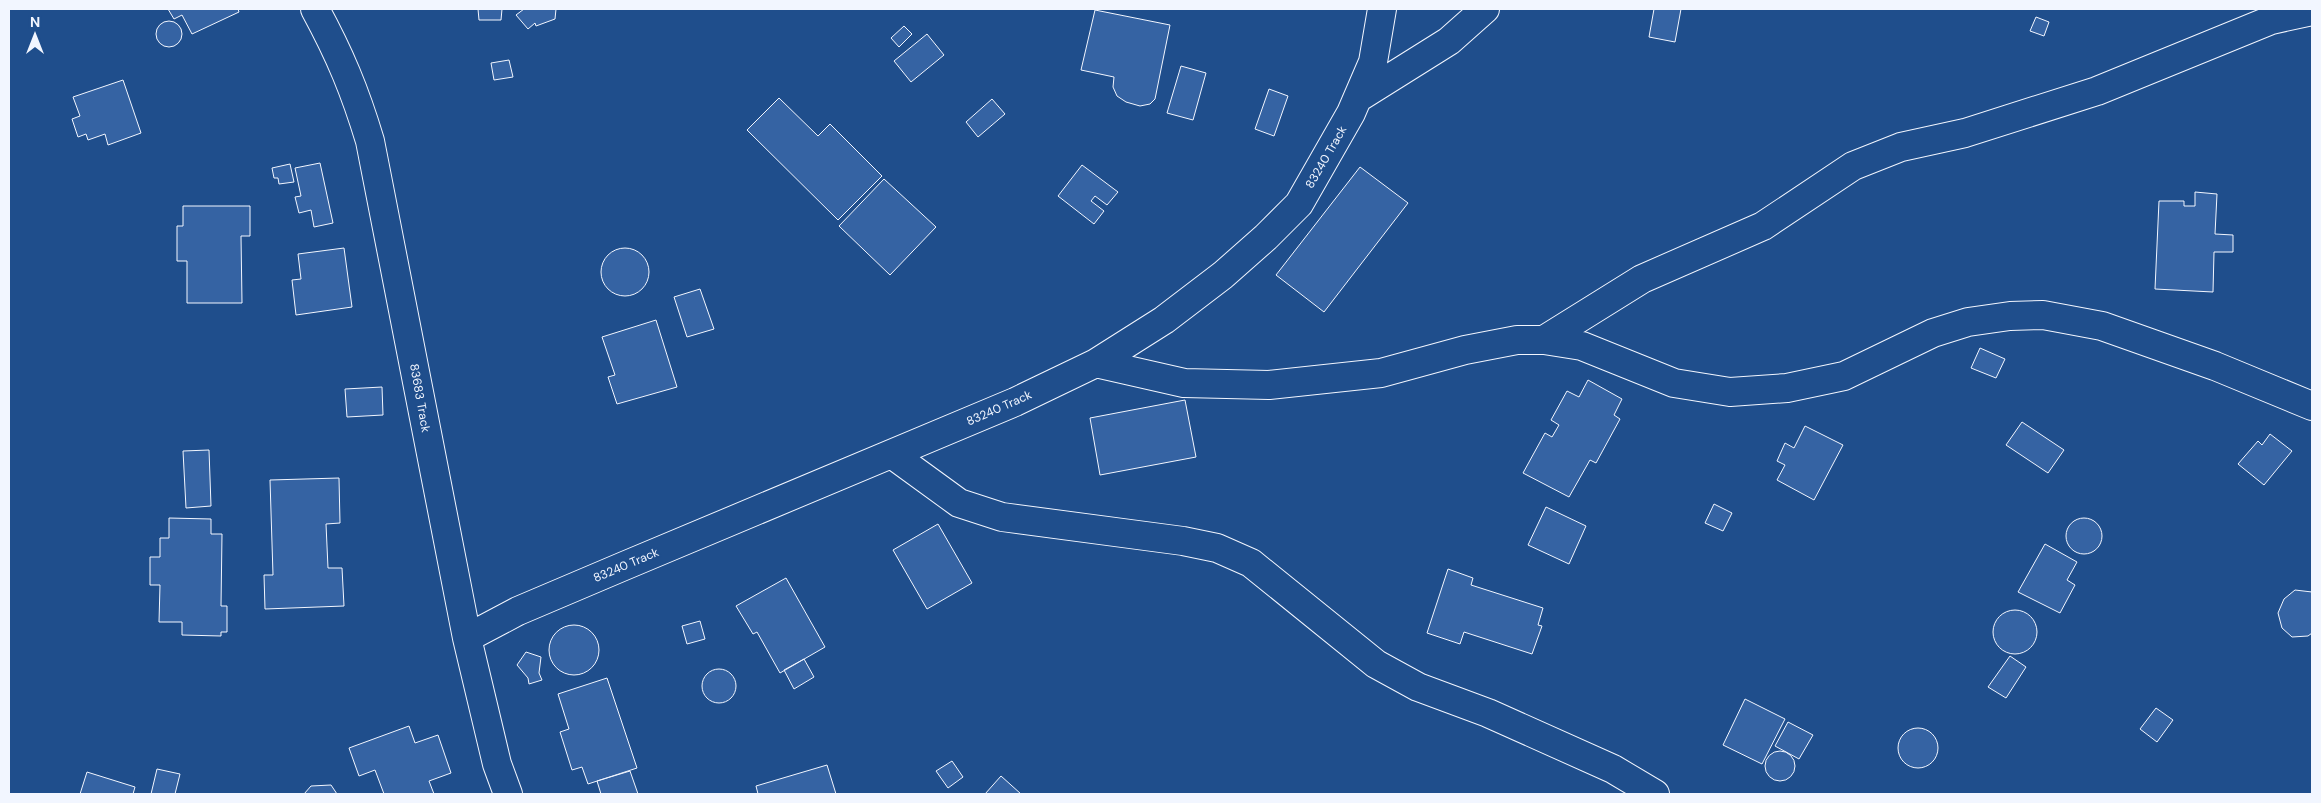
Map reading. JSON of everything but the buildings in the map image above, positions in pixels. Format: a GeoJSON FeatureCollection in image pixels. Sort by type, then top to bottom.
{"type":"FeatureCollection","features":[{"type":"Feature","properties":{"kind":"street","name":"83683 Track"},"geometry":{"type":"LineString","coordinates":[[316,9],[341,56],[356,94],[370,141],[467,638],[497,764],[508,794]]}},
{"type":"Feature","properties":{"kind":"street","name":"83240 Track"},"geometry":{"type":"LineString","coordinates":[[467,638],[518,612],[1015,402],[1096,363],[1164,320],[1222,275],[1266,237],[1299,204],[1358,98],[1373,62],[1382,9]]}},
{"type":"Feature","properties":{"kind":"street"},"geometry":{"type":"LineString","coordinates":[[1358,98],[1450,42],[1485,9]]}},
{"type":"Feature","properties":{"kind":"street"},"geometry":{"type":"LineString","coordinates":[[1544,340],[1642,279],[1763,226],[1853,166],[1901,147],[1964,132],[2098,90],[2271,20],[2312,11]]}},
{"type":"Feature","properties":{"kind":"street"},"geometry":{"type":"LineString","coordinates":[[1096,363],[1184,383],[1269,385],[1381,373],[1465,350],[1517,340],[1544,340],[1582,346],[1674,383],[1730,392],[1786,388],[1844,376],[1933,332],[1976,321],[2010,316],[2043,315],[2102,326],[2215,366],[2312,406]]}},
{"type":"Feature","properties":{"kind":"street"},"geometry":{"type":"LineString","coordinates":[[893,455],[959,503],[1002,517],[1183,541],[1217,548],[1252,563],[1376,664],[1418,687],[1488,713],[1613,769],[1655,794]]}}]}
